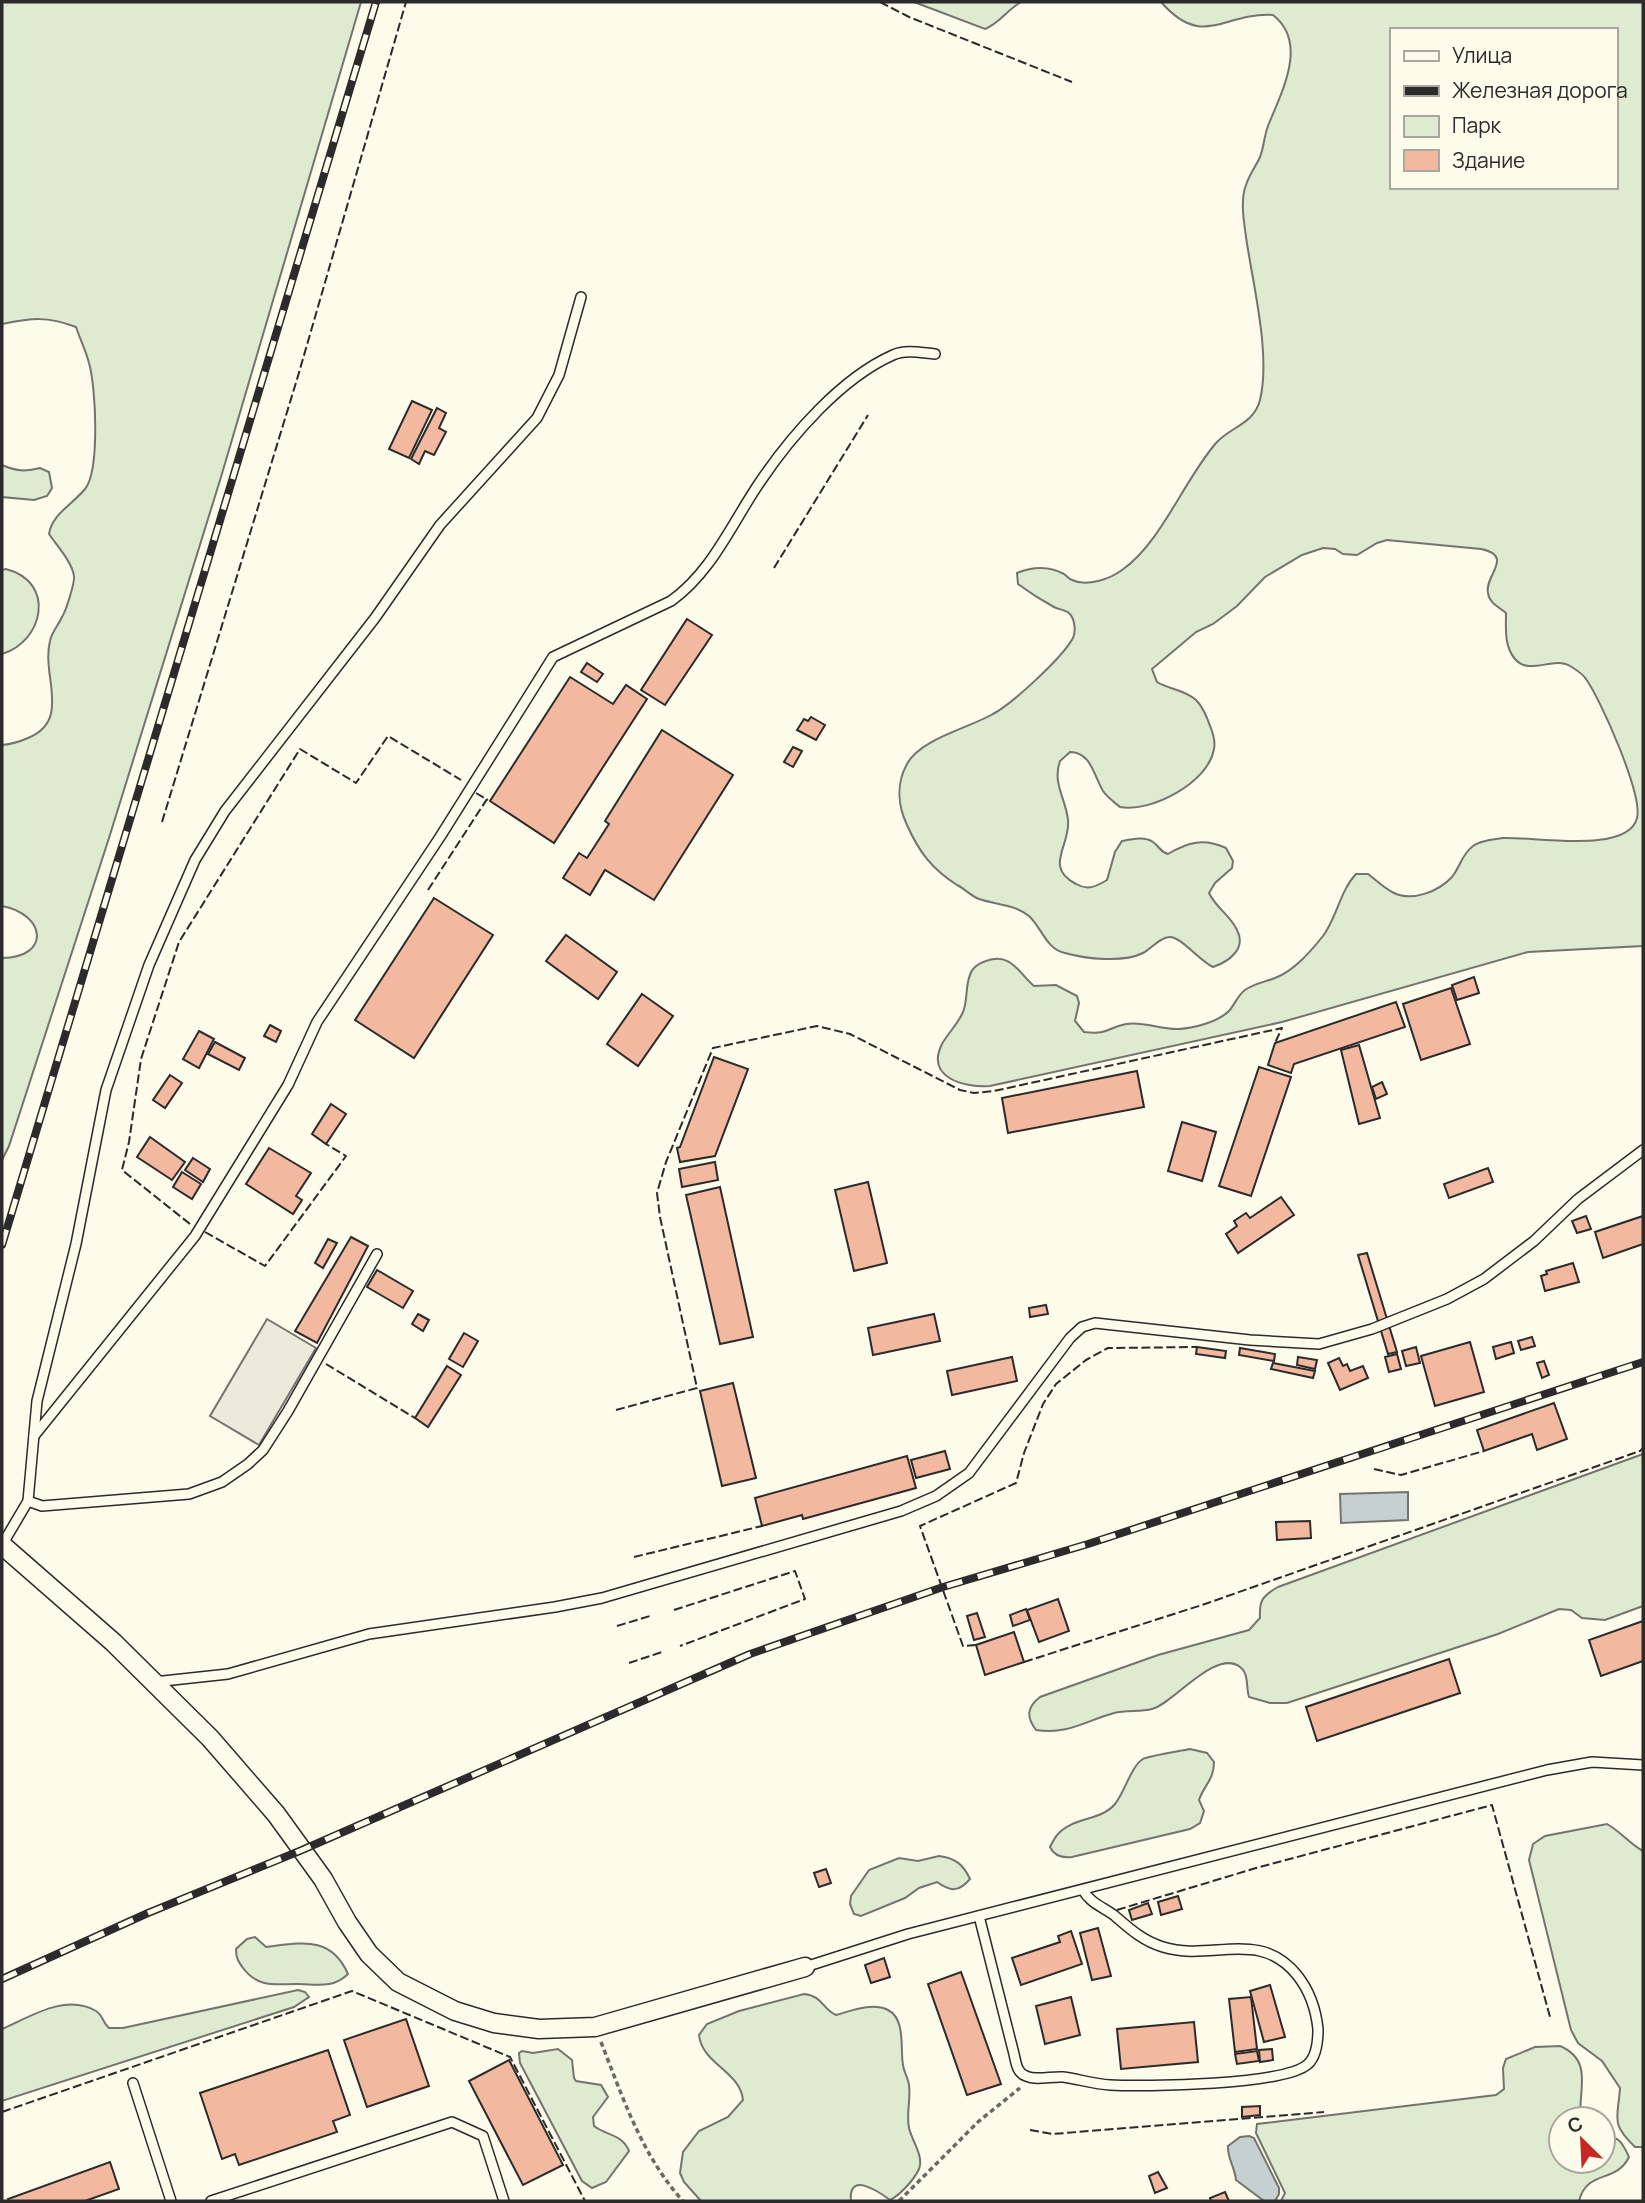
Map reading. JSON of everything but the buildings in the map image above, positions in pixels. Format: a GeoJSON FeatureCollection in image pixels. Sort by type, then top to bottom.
{"type":"FeatureCollection","features":[{"type":"Feature","properties":{"kind":"street"},"geometry":{"type":"LineString","coordinates":[[2,1545],[113,1642],[209,1738],[276,1814],[323,1879],[369,1954],[398,1982],[455,2011],[494,2022],[539,2029],[595,2027],[805,1967]]}},
{"type":"Feature","properties":{"kind":"lane"},"geometry":{"type":"LineString","coordinates":[[2,1545],[28,1501],[37,1401],[76,1244],[106,1090],[149,965],[195,860],[225,811],[375,618],[440,525],[537,418],[559,375],[581,296]]}},
{"type":"Feature","properties":{"kind":"lane"},"geometry":{"type":"LineString","coordinates":[[34,1436],[195,1236],[288,1085],[317,1022],[440,837],[553,657],[671,601],[688,590],[705,569],[761,480],[807,421],[854,379],[895,354],[935,354]]}},
{"type":"Feature","properties":{"kind":"lane"},"geometry":{"type":"LineString","coordinates":[[153,1682],[228,1674],[369,1634],[602,1598],[901,1511],[936,1496],[969,1473],[1070,1338],[1082,1327],[1095,1323],[1250,1340],[1319,1344],[1372,1329],[1447,1298],[1484,1279],[1534,1241],[1578,1199],[1643,1150]]}},
{"type":"Feature","properties":{"kind":"lane"},"geometry":{"type":"LineString","coordinates":[[28,1501],[42,1506],[189,1494],[222,1482],[248,1464],[263,1450],[288,1410],[377,1254]]}},
{"type":"Feature","properties":{"kind":"lane"},"geometry":{"type":"LineString","coordinates":[[805,1967],[908,1934],[1546,1770],[1592,1762],[1643,1765]]}},
{"type":"Feature","properties":{"kind":"lane"},"geometry":{"type":"LineString","coordinates":[[979,1916],[1018,2070],[1027,2077],[1060,2077],[1106,2085],[1142,2086],[1245,2080],[1297,2071],[1309,2063],[1316,2050],[1318,2029],[1308,1993],[1287,1962],[1264,1951],[1238,1948],[1198,1952],[1164,1948],[1136,1936],[1087,1898],[1083,1890]]}},
{"type":"Feature","properties":{"kind":"lane"},"geometry":{"type":"LineString","coordinates":[[133,2083],[172,2201]]}},
{"type":"Feature","properties":{"kind":"lane"},"geometry":{"type":"LineString","coordinates":[[211,2201],[452,2122],[483,2136],[504,2201]]}},
{"type":"Feature","properties":{"kind":"path"},"geometry":{"type":"LineString","coordinates":[[595,2027],[627,2110],[649,2155],[683,2201]]}},
{"type":"Feature","properties":{"kind":"path"},"geometry":{"type":"LineString","coordinates":[[899,2201],[979,2121],[1025,2083],[1027,2077]]}},
{"type":"Feature","properties":{"kind":"green space"},"geometry":{"type":"Polygon","coordinates":[[[2,2],[361,2],[221,477],[109,838],[9,1146],[2,1160],[2,958],[29,951],[37,935],[27,917],[2,906],[2,745],[28,738],[41,730],[49,720],[52,709],[48,654],[50,641],[66,609],[74,576],[67,560],[49,534],[54,521],[85,489],[90,479],[95,447],[95,408],[88,358],[76,327],[39,319],[2,324],[2,2]]]}},
{"type":"Feature","properties":{"kind":"green space"},"geometry":{"type":"Polygon","coordinates":[[[914,2],[1021,2],[985,29],[914,2]]]}},
{"type":"Feature","properties":{"kind":"green space"},"geometry":{"type":"Polygon","coordinates":[[[1161,2],[1643,2],[1643,946],[1528,952],[1282,1022],[990,1086],[959,1083],[943,1073],[938,1056],[942,1044],[963,1012],[971,972],[983,962],[995,959],[1008,961],[1034,986],[1056,985],[1077,996],[1079,1003],[1075,1021],[1084,1032],[1103,1032],[1132,1023],[1173,1029],[1192,1027],[1224,1015],[1245,990],[1282,975],[1302,960],[1328,929],[1346,888],[1356,874],[1368,874],[1394,893],[1417,896],[1433,891],[1447,882],[1466,853],[1479,843],[1503,838],[1598,840],[1630,829],[1637,818],[1634,790],[1627,769],[1601,706],[1585,677],[1563,664],[1527,666],[1511,654],[1506,637],[1506,613],[1492,602],[1488,593],[1496,567],[1496,556],[1481,549],[1387,540],[1357,555],[1323,548],[1302,555],[1265,577],[1237,606],[1213,624],[1196,632],[1152,669],[1157,682],[1187,694],[1198,702],[1214,737],[1210,761],[1202,773],[1177,793],[1147,805],[1120,807],[1103,791],[1083,756],[1070,752],[1060,761],[1058,784],[1067,812],[1068,829],[1060,863],[1066,877],[1076,884],[1096,886],[1107,880],[1115,852],[1122,841],[1146,839],[1168,854],[1203,842],[1226,848],[1233,861],[1232,868],[1215,883],[1209,893],[1234,925],[1239,937],[1238,949],[1224,962],[1213,967],[1180,941],[1170,937],[1159,941],[1143,953],[1125,958],[1094,958],[1059,951],[1049,943],[1029,916],[1011,907],[973,896],[940,873],[916,844],[900,803],[901,779],[913,755],[934,741],[1002,708],[1048,668],[1073,638],[1073,618],[1069,613],[1018,584],[1017,573],[1046,569],[1058,571],[1072,580],[1084,583],[1105,579],[1122,570],[1149,544],[1216,443],[1253,415],[1260,400],[1263,382],[1262,341],[1244,225],[1243,197],[1285,84],[1291,54],[1289,40],[1284,26],[1273,15],[1240,18],[1214,25],[1189,24],[1161,2]]]}},
{"type":"Feature","properties":{"kind":"green space"},"geometry":{"type":"Polygon","coordinates":[[[2,465],[21,470],[40,468],[49,472],[52,488],[47,496],[34,500],[2,497],[2,465]]]}},
{"type":"Feature","properties":{"kind":"green space"},"geometry":{"type":"Polygon","coordinates":[[[6,569],[22,576],[32,586],[38,598],[38,612],[35,625],[27,637],[2,654],[2,570],[6,569]]]}},
{"type":"Feature","properties":{"kind":"green space"},"geometry":{"type":"Polygon","coordinates":[[[1643,1454],[1643,1606],[1605,1620],[1582,1618],[1571,1610],[1559,1609],[1498,1634],[1287,1703],[1270,1703],[1249,1697],[1245,1673],[1240,1667],[1230,1663],[1207,1671],[1152,1709],[1114,1713],[1058,1731],[1036,1730],[1031,1721],[1030,1708],[1040,1697],[1158,1655],[1249,1630],[1260,1618],[1263,1600],[1278,1587],[1643,1454]]]}},
{"type":"Feature","properties":{"kind":"green space"},"geometry":{"type":"Polygon","coordinates":[[[1190,1749],[1207,1753],[1214,1762],[1211,1778],[1199,1800],[1204,1811],[1200,1823],[1190,1829],[1072,1857],[1059,1856],[1052,1850],[1050,1847],[1054,1840],[1064,1829],[1102,1813],[1115,1804],[1135,1767],[1143,1759],[1190,1749]]]}},
{"type":"Feature","properties":{"kind":"green space"},"geometry":{"type":"Polygon","coordinates":[[[1607,1824],[1643,1851],[1643,2147],[1635,2147],[1619,2126],[1617,2114],[1620,2088],[1602,2061],[1578,2043],[1571,2030],[1529,1860],[1533,1844],[1545,1836],[1607,1824]]]}},
{"type":"Feature","properties":{"kind":"green space"},"geometry":{"type":"Polygon","coordinates":[[[939,1856],[958,1863],[970,1879],[955,1889],[937,1882],[861,1916],[854,1914],[850,1904],[851,1896],[869,1870],[899,1858],[918,1861],[939,1856]]]}},
{"type":"Feature","properties":{"kind":"green space"},"geometry":{"type":"Polygon","coordinates":[[[255,1937],[266,1947],[314,1944],[324,1947],[341,1961],[348,1974],[336,1982],[324,1985],[261,1982],[249,1974],[236,1955],[236,1949],[247,1939],[255,1937]]]}},
{"type":"Feature","properties":{"kind":"green space"},"geometry":{"type":"Polygon","coordinates":[[[298,1990],[309,1997],[294,2007],[2,2101],[2,2029],[36,2013],[60,2006],[84,2006],[98,2013],[109,2028],[123,2028],[298,1990]]]}},
{"type":"Feature","properties":{"kind":"green space"},"geometry":{"type":"Polygon","coordinates":[[[804,1994],[815,1997],[836,2015],[875,2007],[888,2010],[898,2020],[903,2065],[909,2085],[908,2123],[919,2154],[919,2169],[906,2187],[890,2200],[872,2188],[859,2185],[851,2192],[851,2201],[701,2201],[684,2182],[680,2173],[683,2152],[699,2131],[728,2117],[743,2100],[735,2082],[707,2053],[699,2035],[707,2024],[739,2011],[804,1994]]]}},
{"type":"Feature","properties":{"kind":"green space"},"geometry":{"type":"Polygon","coordinates":[[[1560,2046],[1577,2059],[1581,2067],[1581,2105],[1547,2105],[1547,2175],[1607,2175],[1588,2184],[1579,2201],[1281,2201],[1285,2193],[1256,2133],[1257,2124],[1496,2095],[1504,2089],[1503,2068],[1506,2059],[1535,2047],[1560,2046]]]}},
{"type":"Feature","properties":{"kind":"green space"},"geometry":{"type":"Polygon","coordinates":[[[558,2049],[572,2060],[576,2081],[601,2085],[608,2097],[593,2117],[594,2126],[618,2138],[629,2151],[606,2182],[592,2188],[582,2181],[520,2063],[519,2053],[522,2051],[533,2053],[558,2049]]]}},
{"type":"Feature","properties":{"kind":"green space"},"geometry":{"type":"Polygon","coordinates":[[[1617,2139],[1629,2157],[1617,2171],[1617,2139]]]}},
{"type":"Feature","properties":{"kind":"shaded area"},"geometry":{"type":"Polygon","coordinates":[[[267,1319],[316,1348],[259,1445],[210,1416],[267,1319]]]}},
{"type":"Feature","properties":{"kind":"shaded area"},"geometry":{"type":"Polygon","coordinates":[[[1408,1492],[1408,1520],[1341,1523],[1340,1494],[1408,1492]]]}},
{"type":"Feature","properties":{"kind":"shaded area"},"geometry":{"type":"Polygon","coordinates":[[[1240,2137],[1254,2138],[1279,2188],[1275,2201],[1264,2201],[1236,2180],[1228,2146],[1240,2137]]]}},
{"type":"Feature","properties":{"kind":"railway"},"geometry":{"type":"LineString","coordinates":[[2,1245],[376,2]]}},
{"type":"Feature","properties":{"kind":"railway"},"geometry":{"type":"LineString","coordinates":[[2,1979],[148,1913],[302,1850],[750,1654],[943,1587],[1088,1544],[1643,1362]]}},
{"type":"Feature","properties":{"kind":"fence"},"geometry":{"type":"LineString","coordinates":[[162,822],[298,376],[406,2]]}},
{"type":"Feature","properties":{"kind":"fence"},"geometry":{"type":"LineString","coordinates":[[880,2],[909,17],[1072,82]]}},
{"type":"Feature","properties":{"kind":"fence"},"geometry":{"type":"LineString","coordinates":[[774,568],[868,415]]}},
{"type":"Feature","properties":{"kind":"fence"},"geometry":{"type":"LineString","coordinates":[[190,1224],[122,1170],[129,1142],[141,1059],[179,942],[300,749],[356,783],[388,736],[461,780]]}},
{"type":"Feature","properties":{"kind":"fence"},"geometry":{"type":"LineString","coordinates":[[476,793],[488,800]]}},
{"type":"Feature","properties":{"kind":"fence"},"geometry":{"type":"LineString","coordinates":[[428,890],[487,799]]}},
{"type":"Feature","properties":{"kind":"fence"},"geometry":{"type":"LineString","coordinates":[[616,1410],[697,1388],[657,1193],[666,1162],[713,1048],[817,1026],[850,1034],[960,1090],[974,1093],[994,1091],[1282,1028],[1275,1043]]}},
{"type":"Feature","properties":{"kind":"fence"},"geometry":{"type":"LineString","coordinates":[[205,1232],[265,1266],[346,1156],[326,1144]]}},
{"type":"Feature","properties":{"kind":"fence"},"geometry":{"type":"LineString","coordinates":[[976,1645],[963,1646],[920,1526],[1016,1483],[1024,1453],[1043,1404],[1056,1384],[1086,1360],[1108,1348],[1197,1347]]}},
{"type":"Feature","properties":{"kind":"fence"},"geometry":{"type":"LineString","coordinates":[[326,1364],[415,1418]]}},
{"type":"Feature","properties":{"kind":"fence"},"geometry":{"type":"LineString","coordinates":[[1024,1662],[1205,1604],[1643,1448]]}},
{"type":"Feature","properties":{"kind":"fence"},"geometry":{"type":"LineString","coordinates":[[1374,1469],[1401,1475],[1484,1451]]}},
{"type":"Feature","properties":{"kind":"fence"},"geometry":{"type":"LineString","coordinates":[[634,1557],[762,1526]]}},
{"type":"Feature","properties":{"kind":"fence"},"geometry":{"type":"LineString","coordinates":[[674,1610],[795,1571],[805,1599],[680,1646]]}},
{"type":"Feature","properties":{"kind":"fence"},"geometry":{"type":"LineString","coordinates":[[617,1626],[650,1616]]}},
{"type":"Feature","properties":{"kind":"fence"},"geometry":{"type":"LineString","coordinates":[[629,1663],[662,1652]]}},
{"type":"Feature","properties":{"kind":"fence"},"geometry":{"type":"LineString","coordinates":[[1117,1910],[1256,1868],[1492,1805],[1550,2017]]}},
{"type":"Feature","properties":{"kind":"fence"},"geometry":{"type":"LineString","coordinates":[[2,2112],[352,1991],[510,2057],[585,2201]]}},
{"type":"Feature","properties":{"kind":"fence"},"geometry":{"type":"LineString","coordinates":[[1030,2130],[1053,2134],[1324,2112]]}}]}
